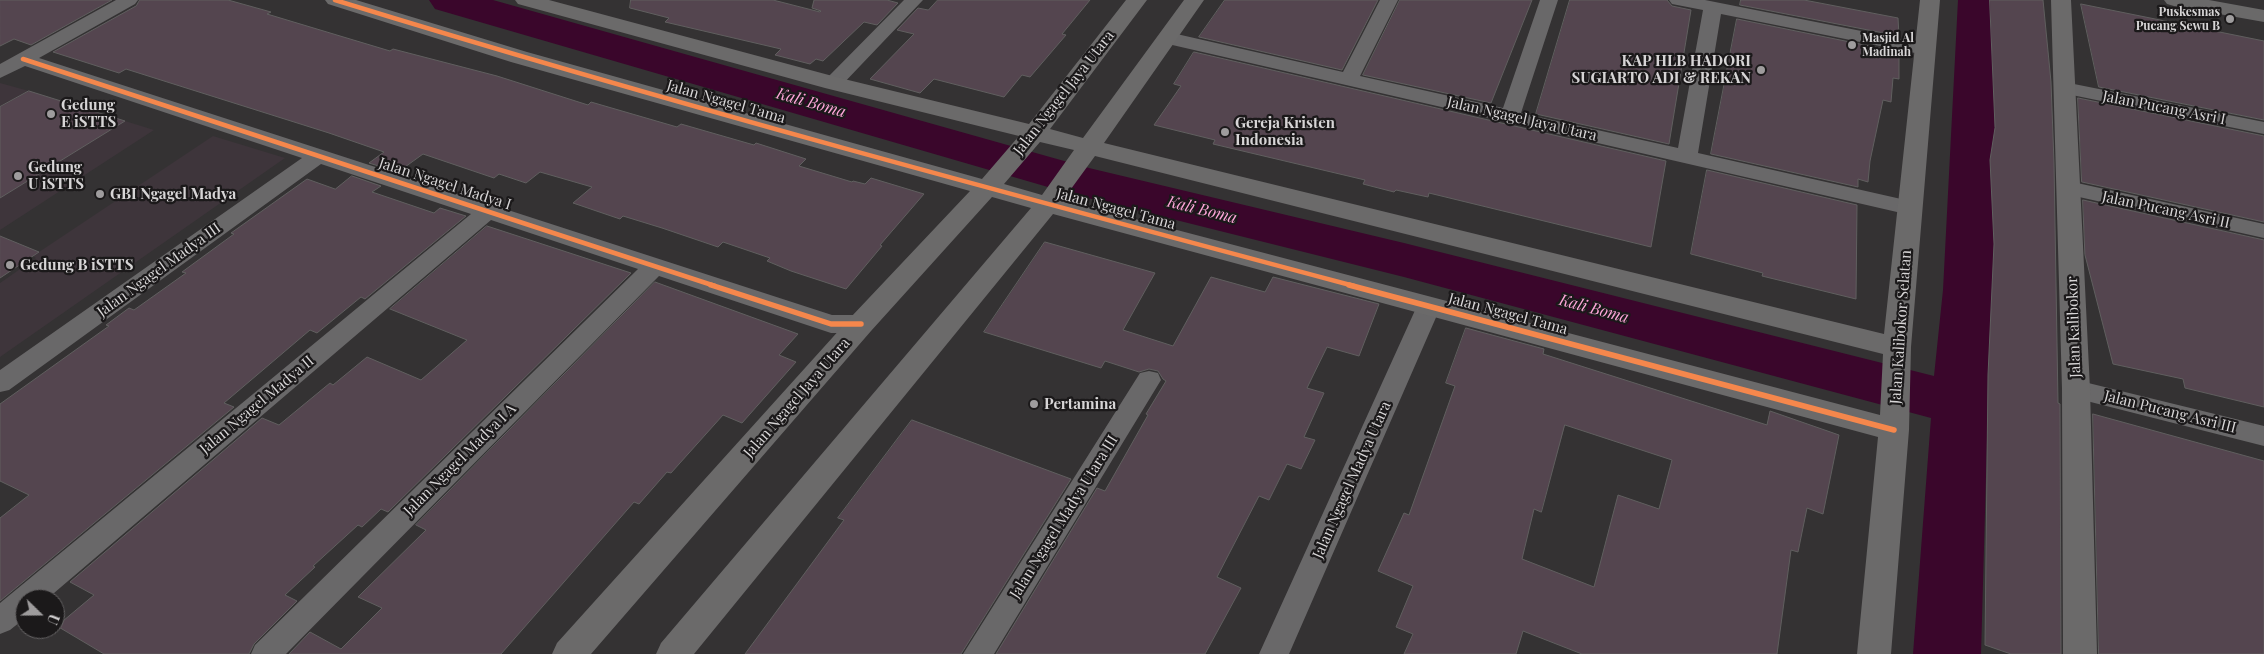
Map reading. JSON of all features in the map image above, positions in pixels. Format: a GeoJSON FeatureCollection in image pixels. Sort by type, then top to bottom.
{"type":"FeatureCollection","features":[{"type":"Feature","properties":{"kind":"main road"},"geometry":{"type":"LineString","coordinates":[[2174,0],[2264,16]]}},
{"type":"Feature","properties":{"kind":"street"},"geometry":{"type":"LineString","coordinates":[[0,72],[129,0]]}},
{"type":"Feature","properties":{"kind":"street","name":"Jalan Ngagel Tama"},"geometry":{"type":"LineString","coordinates":[[335,0],[519,57],[1052,199],[1429,306],[1895,424]]}},
{"type":"Feature","properties":{"kind":"street"},"geometry":{"type":"LineString","coordinates":[[525,0],[833,83],[1084,155],[1897,354]]}},
{"type":"Feature","properties":{"kind":"street"},"geometry":{"type":"LineString","coordinates":[[833,83],[914,0]]}},
{"type":"Feature","properties":{"kind":"street","name":"Jalan Ngagel Jaya Utara"},"geometry":{"type":"LineString","coordinates":[[569,654],[862,324],[991,183],[1028,140],[1137,0]]}},
{"type":"Feature","properties":{"kind":"street"},"geometry":{"type":"LineString","coordinates":[[673,654],[1052,199],[1194,0]]}},
{"type":"Feature","properties":{"kind":"street"},"geometry":{"type":"LineString","coordinates":[[1349,79],[1389,0]]}},
{"type":"Feature","properties":{"kind":"street"},"geometry":{"type":"LineString","coordinates":[[1510,116],[1549,0]]}},
{"type":"Feature","properties":{"kind":"street"},"geometry":{"type":"LineString","coordinates":[[1678,0],[1925,49]]}},
{"type":"Feature","properties":{"kind":"street","name":"Jalan Kalibokor Selatan"},"geometry":{"type":"LineString","coordinates":[[1874,654],[1895,424],[1897,354],[1930,0]]}},
{"type":"Feature","properties":{"kind":"street","name":"Jalan Kalibokor"},"geometry":{"type":"LineString","coordinates":[[2061,0],[2076,389],[2080,654]]}},
{"type":"Feature","properties":{"kind":"street"},"geometry":{"type":"LineString","coordinates":[[1687,157],[1713,7]]}},
{"type":"Feature","properties":{"kind":"street","name":"Jalan Ngagel Jaya Utara"},"geometry":{"type":"LineString","coordinates":[[1168,38],[1910,208]]}},
{"type":"Feature","properties":{"kind":"street","name":"Jalan Ngagel Madya I"},"geometry":{"type":"LineString","coordinates":[[23,59],[831,324],[862,324]]}},
{"type":"Feature","properties":{"kind":"street","name":"Jalan Pucang Asri I"},"geometry":{"type":"LineString","coordinates":[[2064,88],[2264,128]]}},
{"type":"Feature","properties":{"kind":"street","name":"Jalan Ngagel Madya III"},"geometry":{"type":"LineString","coordinates":[[0,383],[318,156]]}},
{"type":"Feature","properties":{"kind":"street","name":"Jalan Pucang Asri II"},"geometry":{"type":"LineString","coordinates":[[2068,188],[2264,231]]}},
{"type":"Feature","properties":{"kind":"street","name":"Jalan Ngagel Madya II"},"geometry":{"type":"LineString","coordinates":[[39,589],[488,212]]}},
{"type":"Feature","properties":{"kind":"street","name":"Jalan Ngagel Madya I A"},"geometry":{"type":"LineString","coordinates":[[266,654],[655,266]]}},
{"type":"Feature","properties":{"kind":"street","name":"Jalan Ngagel Madya Utara"},"geometry":{"type":"LineString","coordinates":[[1274,654],[1429,306]]}},
{"type":"Feature","properties":{"kind":"street","name":"Jalan Ngagel Madya Utara III"},"geometry":{"type":"LineString","coordinates":[[978,654],[1149,380]]}},
{"type":"Feature","properties":{"kind":"street","name":"Jalan Pucang Asri III"},"geometry":{"type":"LineString","coordinates":[[2076,389],[2264,436]]}},
{"type":"Feature","properties":{"kind":"street","name":"Jalan Ngagel Madya II"},"geometry":{"type":"LineString","coordinates":[[0,621],[15,609]]}},
{"type":"Feature","properties":{"kind":"shaded area"},"geometry":{"type":"Polygon","coordinates":[[[0,83],[29,91],[154,130],[0,230],[0,83]]]}},
{"type":"Feature","properties":{"kind":"shaded area"},"geometry":{"type":"Polygon","coordinates":[[[213,136],[285,158],[0,357],[0,283],[36,258],[33,256],[0,278],[0,236],[39,252],[213,136]]]}},
{"type":"Feature","properties":{"kind":"building"},"geometry":{"type":"Polygon","coordinates":[[[0,0],[112,0],[31,45],[14,39],[0,46],[0,0]]]}},
{"type":"Feature","properties":{"kind":"building"},"geometry":{"type":"Polygon","coordinates":[[[140,0],[228,0],[271,12],[267,14],[390,51],[393,49],[497,76],[588,105],[591,102],[677,127],[681,124],[754,145],[756,143],[806,159],[799,166],[852,182],[865,184],[871,178],[924,194],[880,245],[882,246],[846,289],[791,271],[767,261],[770,258],[723,242],[718,247],[623,216],[620,219],[573,203],[592,187],[540,172],[526,183],[499,174],[494,178],[423,154],[398,172],[369,163],[384,152],[126,69],[119,73],[53,52],[136,6],[140,0]]]}},
{"type":"Feature","properties":{"kind":"building"},"geometry":{"type":"Polygon","coordinates":[[[631,0],[773,0],[820,12],[812,8],[814,0],[887,0],[898,3],[877,25],[864,22],[823,61],[816,59],[810,64],[775,55],[781,49],[665,22],[669,18],[630,8],[631,0]]]}},
{"type":"Feature","properties":{"kind":"building"},"geometry":{"type":"Polygon","coordinates":[[[938,0],[1090,0],[1062,34],[1066,35],[1030,77],[1022,75],[1004,97],[934,79],[920,93],[870,79],[914,34],[897,30],[918,8],[928,10],[938,0]]]}},
{"type":"Feature","properties":{"kind":"building"},"geometry":{"type":"Polygon","coordinates":[[[1225,0],[1378,0],[1342,70],[1199,37],[1225,0]]]}},
{"type":"Feature","properties":{"kind":"building"},"geometry":{"type":"Polygon","coordinates":[[[1400,0],[1532,0],[1491,103],[1363,75],[1400,0]]]}},
{"type":"Feature","properties":{"kind":"building"},"geometry":{"type":"Polygon","coordinates":[[[1570,0],[1667,0],[1672,6],[1691,10],[1669,144],[1536,114],[1570,0]]]}},
{"type":"Feature","properties":{"kind":"building"},"geometry":{"type":"Polygon","coordinates":[[[1741,0],[1804,0],[1898,18],[1899,36],[1740,5],[1741,0]]]}},
{"type":"Feature","properties":{"kind":"building"},"geometry":{"type":"Polygon","coordinates":[[[1990,0],[2043,0],[2051,82],[2054,163],[2058,403],[2060,404],[2061,654],[2011,654],[1985,645],[1988,375],[1994,244],[1990,160],[1995,128],[1990,0]]]}},
{"type":"Feature","properties":{"kind":"building"},"geometry":{"type":"Polygon","coordinates":[[[2081,4],[2264,41],[2264,120],[2099,87],[2081,4]]]}},
{"type":"Feature","properties":{"kind":"building"},"geometry":{"type":"Polygon","coordinates":[[[1737,19],[1899,52],[1899,79],[1893,78],[1891,102],[1883,100],[1870,161],[1868,182],[1858,179],[1858,187],[1711,154],[1737,19]]]}},
{"type":"Feature","properties":{"kind":"building"},"geometry":{"type":"Polygon","coordinates":[[[1194,52],[1666,161],[1651,247],[1429,193],[1428,197],[1396,190],[1394,192],[1363,184],[1365,180],[1213,144],[1215,140],[1154,125],[1181,86],[1174,84],[1194,52]]]}},
{"type":"Feature","properties":{"kind":"building"},"geometry":{"type":"Polygon","coordinates":[[[29,91],[125,121],[0,198],[0,107],[29,91]]]}},
{"type":"Feature","properties":{"kind":"building"},"geometry":{"type":"Polygon","coordinates":[[[2078,98],[2264,136],[2264,222],[2082,182],[2078,98]]]}},
{"type":"Feature","properties":{"kind":"building"},"geometry":{"type":"Polygon","coordinates":[[[1707,170],[1857,205],[1856,299],[1762,276],[1763,273],[1691,254],[1707,170]]]}},
{"type":"Feature","properties":{"kind":"building"},"geometry":{"type":"Polygon","coordinates":[[[352,176],[381,186],[372,192],[434,213],[440,208],[466,216],[365,299],[361,297],[317,333],[310,330],[224,403],[234,407],[0,601],[0,518],[29,495],[0,481],[0,404],[109,326],[106,325],[129,308],[134,310],[186,273],[182,272],[234,234],[231,233],[307,179],[335,189],[352,176]]]}},
{"type":"Feature","properties":{"kind":"building"},"geometry":{"type":"Polygon","coordinates":[[[2083,200],[2264,240],[2264,407],[2185,388],[2183,379],[2113,364],[2085,255],[2083,200]]]}},
{"type":"Feature","properties":{"kind":"building"},"geometry":{"type":"Polygon","coordinates":[[[487,226],[631,273],[388,512],[381,509],[362,527],[358,525],[313,566],[315,567],[285,595],[297,601],[254,644],[249,654],[104,654],[65,631],[65,619],[94,595],[70,582],[262,418],[279,425],[330,383],[333,385],[367,357],[421,380],[467,340],[390,309],[487,226]]]}},
{"type":"Feature","properties":{"kind":"building","name":"Gedung B iSTTS"},"geometry":{"type":"Polygon","coordinates":[[[0,236],[39,252],[0,278],[0,236]]]}},
{"type":"Feature","properties":{"kind":"building"},"geometry":{"type":"Polygon","coordinates":[[[1045,242],[1155,273],[1123,330],[1173,346],[1211,277],[1265,292],[1273,277],[1379,304],[1359,356],[1327,347],[1307,388],[1324,393],[1304,437],[1315,440],[1301,469],[1287,464],[1269,500],[1259,496],[1217,577],[1241,588],[1205,654],[996,654],[1097,488],[1105,491],[1166,381],[1158,371],[1149,369],[1139,372],[1105,361],[1101,368],[984,332],[1045,242]]]}},
{"type":"Feature","properties":{"kind":"building"},"geometry":{"type":"Polygon","coordinates":[[[655,282],[798,334],[779,355],[796,362],[742,423],[723,415],[671,473],[667,472],[639,504],[634,502],[501,654],[289,654],[310,632],[341,649],[382,608],[358,597],[426,530],[416,525],[655,282]]]}},
{"type":"Feature","properties":{"kind":"building"},"geometry":{"type":"Polygon","coordinates":[[[1466,328],[1544,349],[1543,354],[1767,425],[1770,411],[1839,435],[1823,514],[1807,508],[1798,552],[1791,550],[1777,654],[1582,654],[1523,631],[1516,654],[1404,654],[1413,634],[1396,627],[1413,586],[1378,571],[1404,513],[1409,515],[1455,386],[1446,383],[1466,328]],[[1565,425],[1541,512],[1534,509],[1522,559],[1594,587],[1618,495],[1659,509],[1672,460],[1565,425]]]}},
{"type":"Feature","properties":{"kind":"building"},"geometry":{"type":"Polygon","coordinates":[[[2093,414],[2264,461],[2264,654],[2099,654],[2093,414]]]}},
{"type":"Feature","properties":{"kind":"building"},"geometry":{"type":"Polygon","coordinates":[[[912,420],[1071,479],[961,654],[745,654],[844,520],[838,518],[912,420]]]}},
{"type":"Feature","properties":{"kind":"waterway","name":"Kali Boma"},"geometry":{"type":"LineString","coordinates":[[449,0],[978,153],[1089,183],[1404,260],[1960,404]]}},
{"type":"Feature","properties":{"kind":"waterway"},"geometry":{"type":"LineString","coordinates":[[1960,404],[1969,290],[1978,0]]}},
{"type":"Feature","properties":{"kind":"waterway"},"geometry":{"type":"LineString","coordinates":[[1947,654],[1960,404]]}},
{"type":"Feature","properties":{"kind":"cycle path"},"geometry":{"type":"LineString","coordinates":[[335,0],[519,57],[987,188],[1894,430]]}},
{"type":"Feature","properties":{"kind":"cycle path"},"geometry":{"type":"LineString","coordinates":[[23,59],[831,324],[861,324]]}},
{"type":"Feature","properties":{"kind":"place","name":"Puskesmas Pucang Sewu B"},"geometry":{"type":"Point","coordinates":[2230,19]}},
{"type":"Feature","properties":{"kind":"place","name":"Masjid Al Madinah"},"geometry":{"type":"Point","coordinates":[1852,45]}},
{"type":"Feature","properties":{"kind":"place","name":"KAP HLB HADORI SUGIARTO ADI & REKAN"},"geometry":{"type":"Point","coordinates":[1761,70]}},
{"type":"Feature","properties":{"kind":"place","name":"Gedung E iSTTS"},"geometry":{"type":"Point","coordinates":[51,114]}},
{"type":"Feature","properties":{"kind":"place","name":"Gereja Kristen Indonesia"},"geometry":{"type":"Point","coordinates":[1225,132]}},
{"type":"Feature","properties":{"kind":"place","name":"Gedung U iSTTS"},"geometry":{"type":"Point","coordinates":[18,176]}},
{"type":"Feature","properties":{"kind":"place","name":"GBI Ngagel Madya"},"geometry":{"type":"Point","coordinates":[100,194]}},
{"type":"Feature","properties":{"kind":"place","name":"Gedung B iSTTS"},"geometry":{"type":"Point","coordinates":[10,265]}},
{"type":"Feature","properties":{"kind":"place","name":"Pertamina"},"geometry":{"type":"Point","coordinates":[1034,404]}}]}
